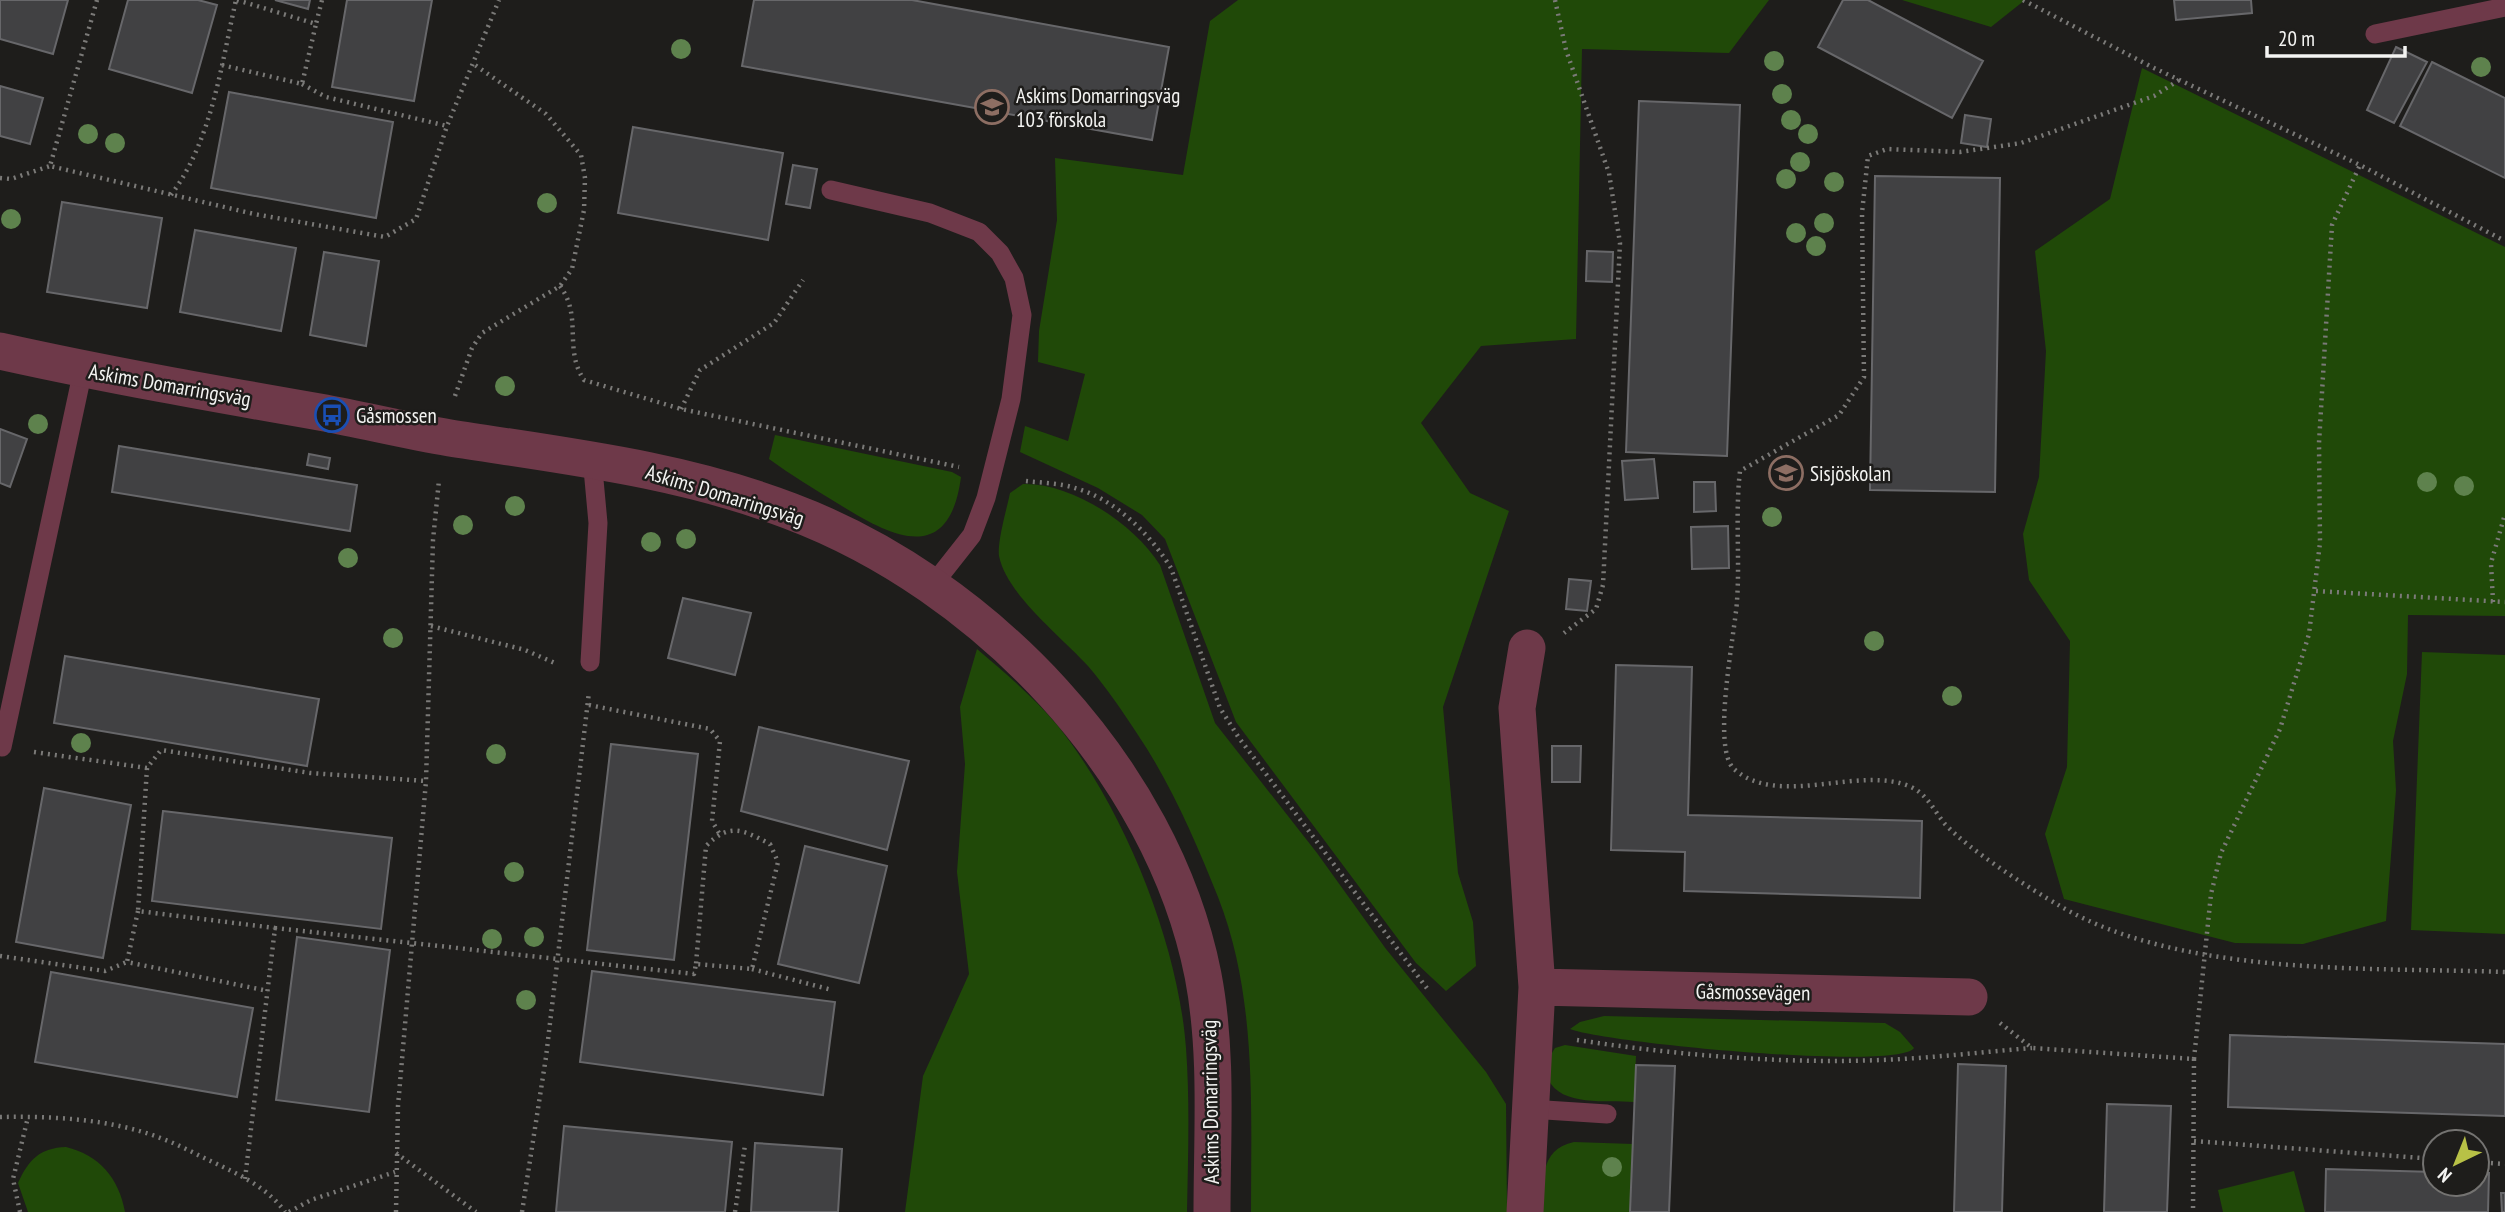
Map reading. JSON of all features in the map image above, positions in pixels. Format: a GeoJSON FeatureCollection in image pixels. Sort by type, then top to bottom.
{"type":"FeatureCollection","features":[{"type":"Feature","properties":{"kind":"street","name":"Askims Domarringsväg"},"geometry":{"type":"LineString","coordinates":[[0,351],[83,370],[448,437],[592,458],[722,489],[791,511],[853,539],[931,587],[1028,664],[1071,711],[1110,765],[1169,869],[1202,970],[1209,1010],[1213,1047],[1212,1212]]}},
{"type":"Feature","properties":{"kind":"street"},"geometry":{"type":"LineString","coordinates":[[1525,1212],[1538,987],[1517,708],[1527,648]]}},
{"type":"Feature","properties":{"kind":"street","name":"Gåsmossevägen"},"geometry":{"type":"LineString","coordinates":[[1538,987],[1969,997]]}},
{"type":"Feature","properties":{"kind":"lane"},"geometry":{"type":"LineString","coordinates":[[2375,34],[2505,7]]}},
{"type":"Feature","properties":{"kind":"lane"},"geometry":{"type":"LineString","coordinates":[[831,190],[930,213],[979,232],[1000,253],[1014,278],[1022,315],[1011,399],[991,476],[972,535],[931,587]]}},
{"type":"Feature","properties":{"kind":"lane"},"geometry":{"type":"LineString","coordinates":[[2,747],[83,370]]}},
{"type":"Feature","properties":{"kind":"lane"},"geometry":{"type":"LineString","coordinates":[[590,662],[598,523],[592,458]]}},
{"type":"Feature","properties":{"kind":"lane"},"geometry":{"type":"LineString","coordinates":[[1530,1109],[1607,1114]]}},
{"type":"Feature","properties":{"kind":"path"},"geometry":{"type":"LineString","coordinates":[[50,166],[97,0]]}},
{"type":"Feature","properties":{"kind":"path"},"geometry":{"type":"LineString","coordinates":[[171,195],[189,171],[207,124],[236,0],[316,24]]}},
{"type":"Feature","properties":{"kind":"path"},"geometry":{"type":"LineString","coordinates":[[302,84],[322,0]]}},
{"type":"Feature","properties":{"kind":"path"},"geometry":{"type":"LineString","coordinates":[[0,178],[11,179],[50,166],[254,214],[385,237],[416,219],[447,126],[499,0]]}},
{"type":"Feature","properties":{"kind":"path"},"geometry":{"type":"LineString","coordinates":[[1527,648],[1572,630],[1596,609],[1602,585],[1619,257],[1609,173],[1566,50],[1555,0]]}},
{"type":"Feature","properties":{"kind":"path"},"geometry":{"type":"LineString","coordinates":[[2023,0],[2179,80],[2360,165],[2505,241]]}},
{"type":"Feature","properties":{"kind":"path"},"geometry":{"type":"LineString","coordinates":[[452,405],[472,348],[482,333],[560,286],[572,269],[584,210],[585,178],[581,155],[546,114],[472,64]]}},
{"type":"Feature","properties":{"kind":"path"},"geometry":{"type":"LineString","coordinates":[[222,65],[302,84],[326,96],[447,126]]}},
{"type":"Feature","properties":{"kind":"path"},"geometry":{"type":"LineString","coordinates":[[2179,80],[2154,96],[2132,105],[2021,143],[1960,152],[1887,149],[1868,156],[1862,213],[1864,377],[1839,415],[1740,471],[1737,499],[1737,603],[1724,705],[1728,759],[1734,769],[1760,782],[1784,786],[1822,786],[1869,779],[1911,787],[1934,805],[1945,824],[2024,884],[2084,920],[2142,940],[2207,954],[2294,964],[2505,972]]}},
{"type":"Feature","properties":{"kind":"path"},"geometry":{"type":"LineString","coordinates":[[2193,1212],[2194,1059],[2207,954],[2211,894],[2221,853],[2280,729],[2299,673],[2316,591],[2320,543],[2319,443],[2332,225],[2360,165]]}},
{"type":"Feature","properties":{"kind":"path"},"geometry":{"type":"LineString","coordinates":[[681,409],[700,370],[774,323],[803,280]]}},
{"type":"Feature","properties":{"kind":"path"},"geometry":{"type":"LineString","coordinates":[[560,286],[571,300],[574,364],[584,380],[681,409],[991,476],[1076,488],[1108,505],[1152,540],[1171,568],[1220,708],[1239,738],[1429,991]]}},
{"type":"Feature","properties":{"kind":"path"},"geometry":{"type":"LineString","coordinates":[[396,1212],[394,1172],[426,781],[439,475]]}},
{"type":"Feature","properties":{"kind":"path"},"geometry":{"type":"LineString","coordinates":[[2493,603],[2491,563],[2505,514]]}},
{"type":"Feature","properties":{"kind":"path"},"geometry":{"type":"LineString","coordinates":[[2316,591],[2505,603]]}},
{"type":"Feature","properties":{"kind":"path"},"geometry":{"type":"LineString","coordinates":[[431,626],[525,650],[563,668]]}},
{"type":"Feature","properties":{"kind":"path"},"geometry":{"type":"LineString","coordinates":[[522,1212],[546,1057],[589,705],[590,662]]}},
{"type":"Feature","properties":{"kind":"path"},"geometry":{"type":"LineString","coordinates":[[579,683],[589,694]]}},
{"type":"Feature","properties":{"kind":"path"},"geometry":{"type":"LineString","coordinates":[[589,705],[710,729],[720,741],[712,821],[719,833]]}},
{"type":"Feature","properties":{"kind":"path"},"geometry":{"type":"LineString","coordinates":[[2,747],[147,768]]}},
{"type":"Feature","properties":{"kind":"path"},"geometry":{"type":"LineString","coordinates":[[127,962],[138,911],[147,768],[160,750],[310,773],[426,781]]}},
{"type":"Feature","properties":{"kind":"path"},"geometry":{"type":"LineString","coordinates":[[138,911],[413,945],[694,974],[706,846],[719,833],[743,830],[770,844],[778,862],[752,969]]}},
{"type":"Feature","properties":{"kind":"path"},"geometry":{"type":"LineString","coordinates":[[245,1179],[275,928]]}},
{"type":"Feature","properties":{"kind":"path"},"geometry":{"type":"LineString","coordinates":[[0,956],[105,971],[127,962],[268,991]]}},
{"type":"Feature","properties":{"kind":"path"},"geometry":{"type":"LineString","coordinates":[[696,964],[752,969],[832,990]]}},
{"type":"Feature","properties":{"kind":"path"},"geometry":{"type":"LineString","coordinates":[[1969,997],[2032,1048]]}},
{"type":"Feature","properties":{"kind":"path"},"geometry":{"type":"LineString","coordinates":[[1535,1034],[1690,1056],[1762,1059],[1881,1060],[2032,1048],[2194,1059]]}},
{"type":"Feature","properties":{"kind":"path"},"geometry":{"type":"LineString","coordinates":[[0,1117],[107,1124],[162,1138],[273,1195],[287,1212],[311,1200],[394,1172]]}},
{"type":"Feature","properties":{"kind":"path"},"geometry":{"type":"LineString","coordinates":[[20,1212],[13,1180],[28,1117]]}},
{"type":"Feature","properties":{"kind":"path"},"geometry":{"type":"LineString","coordinates":[[2194,1141],[2421,1158]]}},
{"type":"Feature","properties":{"kind":"path"},"geometry":{"type":"LineString","coordinates":[[735,1212],[745,1145]]}},
{"type":"Feature","properties":{"kind":"path"},"geometry":{"type":"LineString","coordinates":[[396,1153],[476,1212]]}},
{"type":"Feature","properties":{"kind":"green space"},"geometry":{"type":"Polygon","coordinates":[[[1238,0],[1769,0],[1729,53],[1582,49],[1576,339],[1481,346],[1421,423],[1470,493],[1509,511],[1443,707],[1458,873],[1473,922],[1476,966],[1446,991],[1416,963],[1236,722],[1165,539],[1142,515],[1098,488],[1020,452],[1025,426],[1068,441],[1085,374],[1038,362],[1039,331],[1057,220],[1055,158],[1183,175],[1210,21],[1238,0]]]}},
{"type":"Feature","properties":{"kind":"green space"},"geometry":{"type":"Polygon","coordinates":[[[1902,0],[2025,0],[1991,27],[1902,0]]]}},
{"type":"Feature","properties":{"kind":"green space"},"geometry":{"type":"Polygon","coordinates":[[[2142,68],[2505,247],[2505,616],[2408,615],[2407,674],[2393,741],[2396,790],[2386,921],[2303,944],[2235,943],[2064,899],[2045,834],[2067,767],[2070,641],[2029,580],[2023,534],[2039,477],[2046,351],[2035,251],[2110,199],[2142,68]]]}},
{"type":"Feature","properties":{"kind":"green space"},"geometry":{"type":"Polygon","coordinates":[[[775,435],[952,472],[961,477],[954,506],[944,524],[930,534],[914,536],[877,526],[769,459],[775,435]]]}},
{"type":"Feature","properties":{"kind":"green space"},"geometry":{"type":"Polygon","coordinates":[[[1023,484],[1062,490],[1100,509],[1135,535],[1160,565],[1215,723],[1317,853],[1386,949],[1486,1072],[1506,1104],[1507,1212],[1251,1212],[1249,1052],[1240,973],[1231,935],[1192,834],[1150,754],[1095,674],[1036,614],[1004,571],[999,556],[1003,525],[1010,493],[1023,484]]]}},
{"type":"Feature","properties":{"kind":"green space"},"geometry":{"type":"Polygon","coordinates":[[[977,649],[1030,696],[1058,726],[1105,796],[1144,878],[1172,965],[1181,1007],[1188,1089],[1187,1212],[905,1212],[923,1076],[969,974],[957,872],[965,764],[960,707],[977,649]]]}},
{"type":"Feature","properties":{"kind":"green space"},"geometry":{"type":"Polygon","coordinates":[[[2422,652],[2505,655],[2505,934],[2411,930],[2422,652]]]}},
{"type":"Feature","properties":{"kind":"green space"},"geometry":{"type":"Polygon","coordinates":[[[1604,1016],[1885,1023],[1900,1032],[1914,1048],[1896,1054],[1858,1057],[1807,1056],[1636,1041],[1570,1029],[1580,1022],[1604,1016]]]}},
{"type":"Feature","properties":{"kind":"green space"},"geometry":{"type":"Polygon","coordinates":[[[1565,1045],[1636,1056],[1634,1102],[1574,1098],[1554,1088],[1548,1079],[1550,1056],[1555,1048],[1565,1045]]]}},
{"type":"Feature","properties":{"kind":"green space"},"geometry":{"type":"Polygon","coordinates":[[[1574,1142],[1633,1144],[1630,1212],[1542,1212],[1545,1169],[1549,1160],[1562,1146],[1574,1142]]]}},
{"type":"Feature","properties":{"kind":"green space"},"geometry":{"type":"Polygon","coordinates":[[[66,1147],[88,1156],[106,1170],[118,1189],[125,1212],[28,1212],[18,1183],[22,1175],[36,1156],[66,1147]]]}},
{"type":"Feature","properties":{"kind":"green space"},"geometry":{"type":"Polygon","coordinates":[[[2294,1171],[2305,1212],[2223,1212],[2218,1190],[2294,1171]]]}},
{"type":"Feature","properties":{"kind":"building"},"geometry":{"type":"Polygon","coordinates":[[[0,0],[68,0],[53,54],[0,39],[0,0]]]}},
{"type":"Feature","properties":{"kind":"building"},"geometry":{"type":"Polygon","coordinates":[[[128,0],[198,0],[217,5],[192,93],[109,69],[128,0]]]}},
{"type":"Feature","properties":{"kind":"building"},"geometry":{"type":"Polygon","coordinates":[[[275,0],[310,0],[308,9],[275,0]]]}},
{"type":"Feature","properties":{"kind":"building"},"geometry":{"type":"Polygon","coordinates":[[[347,0],[432,0],[414,101],[332,87],[347,0]]]}},
{"type":"Feature","properties":{"kind":"building"},"geometry":{"type":"Polygon","coordinates":[[[754,0],[912,0],[1169,47],[1152,140],[742,66],[754,0]]]}},
{"type":"Feature","properties":{"kind":"building"},"geometry":{"type":"Polygon","coordinates":[[[1843,0],[1868,0],[1983,61],[1952,118],[1818,47],[1843,0]]]}},
{"type":"Feature","properties":{"kind":"building"},"geometry":{"type":"Polygon","coordinates":[[[2174,0],[2251,0],[2252,13],[2176,20],[2174,0]]]}},
{"type":"Feature","properties":{"kind":"building"},"geometry":{"type":"Polygon","coordinates":[[[2396,47],[2427,62],[2394,123],[2367,110],[2396,47]]]}},
{"type":"Feature","properties":{"kind":"building"},"geometry":{"type":"Polygon","coordinates":[[[2432,62],[2505,98],[2505,178],[2400,126],[2432,62]]]}},
{"type":"Feature","properties":{"kind":"building"},"geometry":{"type":"Polygon","coordinates":[[[0,86],[43,98],[30,144],[0,136],[0,86]]]}},
{"type":"Feature","properties":{"kind":"building"},"geometry":{"type":"Polygon","coordinates":[[[229,92],[393,122],[376,218],[211,188],[229,92]]]}},
{"type":"Feature","properties":{"kind":"building"},"geometry":{"type":"Polygon","coordinates":[[[1639,101],[1740,105],[1727,456],[1626,452],[1639,101]]]}},
{"type":"Feature","properties":{"kind":"building"},"geometry":{"type":"Polygon","coordinates":[[[1965,115],[1991,119],[1987,147],[1961,143],[1965,115]]]}},
{"type":"Feature","properties":{"kind":"building"},"geometry":{"type":"Polygon","coordinates":[[[633,127],[783,153],[768,240],[618,213],[633,127]]]}},
{"type":"Feature","properties":{"kind":"building"},"geometry":{"type":"Polygon","coordinates":[[[793,165],[817,169],[810,208],[786,204],[793,165]]]}},
{"type":"Feature","properties":{"kind":"building"},"geometry":{"type":"Polygon","coordinates":[[[1875,176],[2000,178],[1995,492],[1870,490],[1875,176]]]}},
{"type":"Feature","properties":{"kind":"building"},"geometry":{"type":"Polygon","coordinates":[[[62,202],[162,218],[147,308],[47,292],[62,202]]]}},
{"type":"Feature","properties":{"kind":"building"},"geometry":{"type":"Polygon","coordinates":[[[195,230],[296,248],[281,331],[180,312],[195,230]]]}},
{"type":"Feature","properties":{"kind":"building"},"geometry":{"type":"Polygon","coordinates":[[[1587,251],[1613,252],[1612,282],[1586,281],[1587,251]]]}},
{"type":"Feature","properties":{"kind":"building"},"geometry":{"type":"Polygon","coordinates":[[[324,252],[379,261],[366,346],[310,335],[324,252]]]}},
{"type":"Feature","properties":{"kind":"building"},"geometry":{"type":"Polygon","coordinates":[[[0,429],[27,439],[10,487],[0,483],[0,429]]]}},
{"type":"Feature","properties":{"kind":"building"},"geometry":{"type":"Polygon","coordinates":[[[119,446],[357,485],[350,531],[112,492],[119,446]]]}},
{"type":"Feature","properties":{"kind":"building"},"geometry":{"type":"Polygon","coordinates":[[[309,454],[330,458],[328,469],[307,465],[309,454]]]}},
{"type":"Feature","properties":{"kind":"building"},"geometry":{"type":"Polygon","coordinates":[[[1654,459],[1658,498],[1625,500],[1622,461],[1654,459]]]}},
{"type":"Feature","properties":{"kind":"building"},"geometry":{"type":"Polygon","coordinates":[[[1694,482],[1715,482],[1716,511],[1694,512],[1694,482]]]}},
{"type":"Feature","properties":{"kind":"building"},"geometry":{"type":"Polygon","coordinates":[[[1728,526],[1729,568],[1692,569],[1691,527],[1728,526]]]}},
{"type":"Feature","properties":{"kind":"building"},"geometry":{"type":"Polygon","coordinates":[[[1569,579],[1591,581],[1587,611],[1566,609],[1569,579]]]}},
{"type":"Feature","properties":{"kind":"building"},"geometry":{"type":"Polygon","coordinates":[[[683,598],[751,613],[735,675],[668,658],[683,598]]]}},
{"type":"Feature","properties":{"kind":"building"},"geometry":{"type":"Polygon","coordinates":[[[65,656],[319,699],[307,766],[54,723],[65,656]]]}},
{"type":"Feature","properties":{"kind":"building"},"geometry":{"type":"Polygon","coordinates":[[[1616,665],[1692,667],[1688,815],[1922,821],[1920,898],[1684,891],[1685,852],[1611,850],[1616,665]]]}},
{"type":"Feature","properties":{"kind":"building"},"geometry":{"type":"Polygon","coordinates":[[[759,727],[909,761],[887,850],[741,811],[759,727]]]}},
{"type":"Feature","properties":{"kind":"building"},"geometry":{"type":"Polygon","coordinates":[[[611,744],[698,754],[674,960],[587,950],[611,744]]]}},
{"type":"Feature","properties":{"kind":"building"},"geometry":{"type":"Polygon","coordinates":[[[1552,746],[1581,746],[1580,782],[1552,782],[1552,746]]]}},
{"type":"Feature","properties":{"kind":"building"},"geometry":{"type":"Polygon","coordinates":[[[44,788],[131,805],[103,958],[16,942],[44,788]]]}},
{"type":"Feature","properties":{"kind":"building"},"geometry":{"type":"Polygon","coordinates":[[[163,811],[392,838],[381,929],[152,901],[163,811]]]}},
{"type":"Feature","properties":{"kind":"building"},"geometry":{"type":"Polygon","coordinates":[[[805,846],[887,866],[859,983],[778,964],[805,846]]]}},
{"type":"Feature","properties":{"kind":"building"},"geometry":{"type":"Polygon","coordinates":[[[297,937],[390,950],[369,1112],[276,1100],[297,937]]]}},
{"type":"Feature","properties":{"kind":"building"},"geometry":{"type":"Polygon","coordinates":[[[592,971],[835,1002],[823,1095],[580,1062],[592,971]]]}},
{"type":"Feature","properties":{"kind":"building"},"geometry":{"type":"Polygon","coordinates":[[[51,972],[253,1008],[237,1097],[35,1062],[51,972]]]}},
{"type":"Feature","properties":{"kind":"building"},"geometry":{"type":"Polygon","coordinates":[[[2230,1035],[2505,1044],[2505,1116],[2228,1107],[2230,1035]]]}},
{"type":"Feature","properties":{"kind":"building"},"geometry":{"type":"Polygon","coordinates":[[[1958,1064],[2006,1066],[2002,1212],[1954,1212],[1958,1064]]]}},
{"type":"Feature","properties":{"kind":"building"},"geometry":{"type":"Polygon","coordinates":[[[1636,1065],[1675,1066],[1669,1212],[1630,1212],[1636,1065]]]}},
{"type":"Feature","properties":{"kind":"building"},"geometry":{"type":"Polygon","coordinates":[[[2107,1104],[2171,1106],[2167,1212],[2104,1212],[2107,1104]]]}},
{"type":"Feature","properties":{"kind":"building"},"geometry":{"type":"Polygon","coordinates":[[[564,1126],[732,1142],[725,1212],[556,1212],[564,1126]]]}},
{"type":"Feature","properties":{"kind":"building"},"geometry":{"type":"Polygon","coordinates":[[[755,1143],[842,1149],[838,1212],[751,1212],[755,1143]]]}},
{"type":"Feature","properties":{"kind":"building"},"geometry":{"type":"Polygon","coordinates":[[[2326,1169],[2421,1172],[2421,1198],[2488,1198],[2488,1212],[2325,1212],[2326,1169]]]}},
{"type":"Feature","properties":{"kind":"building"},"geometry":{"type":"Polygon","coordinates":[[[2501,1193],[2505,1193],[2505,1212],[2502,1212],[2501,1193]]]}},
{"type":"Feature","properties":{"kind":"place","name":"Askims Domarringsväg 103 förskola"},"geometry":{"type":"Point","coordinates":[992,107]}},
{"type":"Feature","properties":{"kind":"place","name":"Gåsmossen"},"geometry":{"type":"Point","coordinates":[332,415]}},
{"type":"Feature","properties":{"kind":"place","name":"Sisjöskolan"},"geometry":{"type":"Point","coordinates":[1786,473]}}]}
